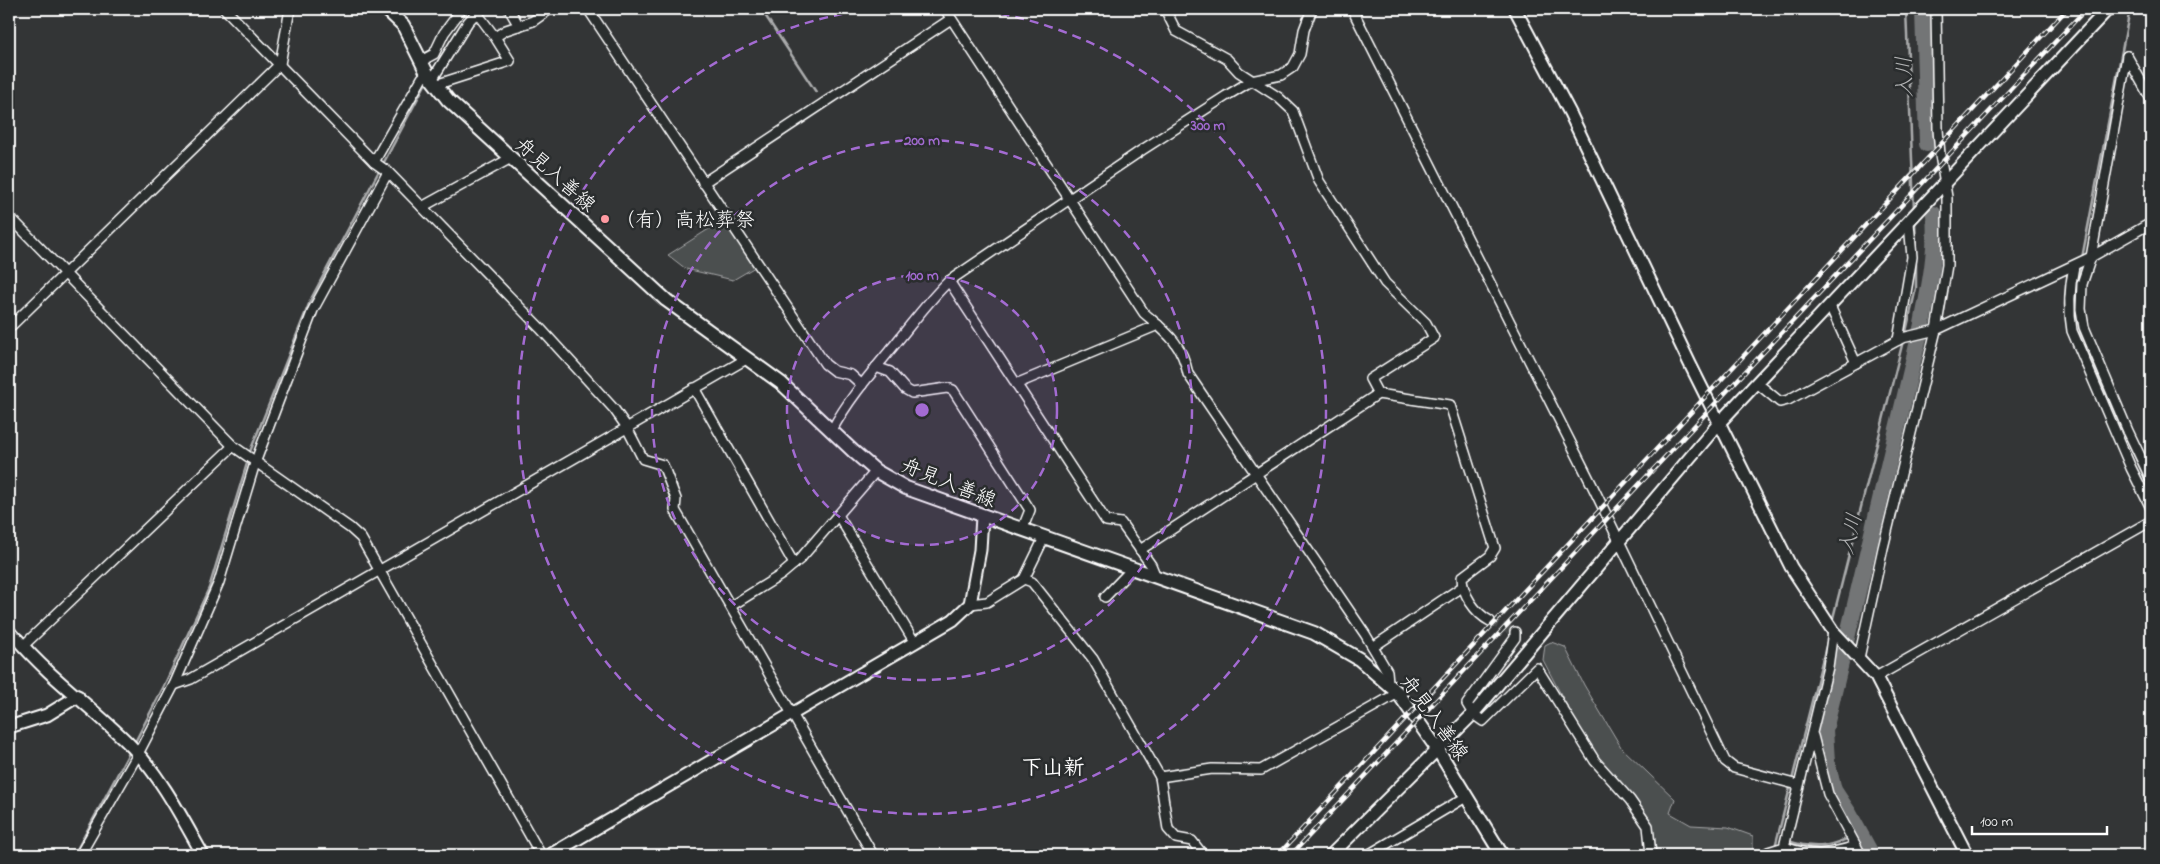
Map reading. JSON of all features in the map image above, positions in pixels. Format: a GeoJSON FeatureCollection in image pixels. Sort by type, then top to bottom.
{"type":"FeatureCollection","features":[{"type":"Feature","properties":{"kind":"main road","name":"舟見入善線"},"geometry":{"type":"LineString","coordinates":[[386,9],[403,25],[431,79],[448,100],[666,300],[782,383],[876,471],[906,488],[1314,633],[1359,659],[1388,682],[1398,693],[1438,750],[1502,855]]}},
{"type":"Feature","properties":{"kind":"street"},"geometry":{"type":"LineString","coordinates":[[225,9],[540,328],[614,409],[626,426],[643,459],[662,465],[676,499],[676,510],[873,855]]}},
{"type":"Feature","properties":{"kind":"street"},"geometry":{"type":"LineString","coordinates":[[9,328],[280,64],[290,9]]}},
{"type":"Feature","properties":{"kind":"street"},"geometry":{"type":"LineString","coordinates":[[421,61],[434,54],[444,32],[462,9]]}},
{"type":"Feature","properties":{"kind":"street"},"geometry":{"type":"LineString","coordinates":[[509,9],[519,26]]}},
{"type":"Feature","properties":{"kind":"street"},"geometry":{"type":"LineString","coordinates":[[495,36],[533,21],[550,9]]}},
{"type":"Feature","properties":{"kind":"street"},"geometry":{"type":"LineString","coordinates":[[588,9],[825,364],[834,371],[851,375],[862,385]]}},
{"type":"Feature","properties":{"kind":"street"},"geometry":{"type":"LineString","coordinates":[[945,9],[1144,313],[1178,346],[1184,356],[1188,374],[1373,647],[1388,671],[1388,682]]}},
{"type":"Feature","properties":{"kind":"street"},"geometry":{"type":"LineString","coordinates":[[1165,9],[1176,31],[1227,60],[1251,81],[1278,96],[1293,111],[1319,181],[1385,283],[1426,323],[1434,338],[1370,379],[1378,394]]}},
{"type":"Feature","properties":{"kind":"street"},"geometry":{"type":"LineString","coordinates":[[832,430],[876,367],[937,292],[949,281],[1068,199],[1251,81],[1281,75],[1293,67],[1300,54],[1304,30],[1312,9]]}},
{"type":"Feature","properties":{"kind":"street"},"geometry":{"type":"LineString","coordinates":[[1352,9],[1588,478],[1725,761],[1734,768],[1798,785]]}},
{"type":"Feature","properties":{"kind":"street"},"geometry":{"type":"LineString","coordinates":[[1515,9],[1570,113],[1791,567],[1836,633],[1876,677],[1967,855]]}},
{"type":"Feature","properties":{"kind":"street"},"geometry":{"type":"LineString","coordinates":[[1857,655],[1947,265],[1948,232],[1938,128],[1936,9]]}},
{"type":"Feature","properties":{"kind":"street"},"geometry":{"type":"LineString","coordinates":[[1338,853],[1473,714],[1720,422],[2108,9]]}},
{"type":"Feature","properties":{"kind":"street"},"geometry":{"type":"LineString","coordinates":[[374,162],[422,78],[431,79],[510,61],[478,11],[468,22],[431,79]]}},
{"type":"Feature","properties":{"kind":"street"},"geometry":{"type":"LineString","coordinates":[[703,182],[951,18]]}},
{"type":"Feature","properties":{"kind":"street"},"geometry":{"type":"LineString","coordinates":[[2151,99],[2127,56],[2091,257],[2082,284],[2081,309],[2084,327],[2128,431],[2151,479]]}},
{"type":"Feature","properties":{"kind":"street"},"geometry":{"type":"LineString","coordinates":[[422,207],[511,158]]}},
{"type":"Feature","properties":{"kind":"street"},"geometry":{"type":"LineString","coordinates":[[80,855],[138,754],[174,686],[219,582],[255,463],[313,310],[388,172]]}},
{"type":"Feature","properties":{"kind":"street"},"geometry":{"type":"LineString","coordinates":[[9,216],[232,446],[350,528],[361,538],[378,571],[541,855]]}},
{"type":"Feature","properties":{"kind":"street"},"geometry":{"type":"LineString","coordinates":[[1900,339],[1912,257],[1909,223]]}},
{"type":"Feature","properties":{"kind":"street"},"geometry":{"type":"LineString","coordinates":[[1757,383],[1780,402],[1788,400],[1900,339],[1932,331],[2074,266],[2151,223]]}},
{"type":"Feature","properties":{"kind":"street"},"geometry":{"type":"LineString","coordinates":[[2074,266],[2069,290],[2069,314],[2072,332],[2127,459],[2151,508]]}},
{"type":"Feature","properties":{"kind":"street"},"geometry":{"type":"LineString","coordinates":[[949,281],[1106,521],[1121,523],[1151,565],[1156,578]]}},
{"type":"Feature","properties":{"kind":"street"},"geometry":{"type":"LineString","coordinates":[[1830,306],[1856,363]]}},
{"type":"Feature","properties":{"kind":"street"},"geometry":{"type":"LineString","coordinates":[[1016,384],[1158,325]]}},
{"type":"Feature","properties":{"kind":"street"},"geometry":{"type":"LineString","coordinates":[[174,686],[191,679],[626,426],[748,358]]}},
{"type":"Feature","properties":{"kind":"street"},"geometry":{"type":"LineString","coordinates":[[876,367],[890,372],[905,389],[912,393],[947,388],[953,390],[1030,510],[1022,530]]}},
{"type":"Feature","properties":{"kind":"street"},"geometry":{"type":"LineString","coordinates":[[694,388],[794,564]]}},
{"type":"Feature","properties":{"kind":"street"},"geometry":{"type":"LineString","coordinates":[[1140,550],[1378,394],[1450,405],[1495,548],[1490,556],[1462,577],[1462,587],[1480,616],[1490,622]]}},
{"type":"Feature","properties":{"kind":"street"},"geometry":{"type":"LineString","coordinates":[[20,642],[232,446]]}},
{"type":"Feature","properties":{"kind":"street"},"geometry":{"type":"LineString","coordinates":[[731,606],[781,575],[794,564],[876,471]]}},
{"type":"Feature","properties":{"kind":"street"},"geometry":{"type":"LineString","coordinates":[[838,515],[916,643]]}},
{"type":"Feature","properties":{"kind":"street"},"geometry":{"type":"LineString","coordinates":[[970,604],[980,550],[982,516]]}},
{"type":"Feature","properties":{"kind":"street"},"geometry":{"type":"LineString","coordinates":[[1876,677],[2151,521]]}},
{"type":"Feature","properties":{"kind":"street"},"geometry":{"type":"LineString","coordinates":[[550,855],[916,643],[952,620],[970,604],[987,602],[1024,579],[1044,538]]}},
{"type":"Feature","properties":{"kind":"street"},"geometry":{"type":"LineString","coordinates":[[1105,597],[1132,569]]}},
{"type":"Feature","properties":{"kind":"street"},"geometry":{"type":"LineString","coordinates":[[1024,579],[1032,582],[1094,659],[1160,777],[1168,829],[1176,838],[1192,841],[1203,855]]}},
{"type":"Feature","properties":{"kind":"street"},"geometry":{"type":"LineString","coordinates":[[1373,647],[1462,587]]}},
{"type":"Feature","properties":{"kind":"street"},"geometry":{"type":"LineString","coordinates":[[9,629],[20,642],[107,722],[138,754],[170,798],[204,855]]}},
{"type":"Feature","properties":{"kind":"street"},"geometry":{"type":"LineString","coordinates":[[1515,632],[1515,638],[1467,704],[1473,714],[1483,721],[1537,668],[1595,761],[1630,800],[1648,826],[1651,855]]}},
{"type":"Feature","properties":{"kind":"street"},"geometry":{"type":"LineString","coordinates":[[1784,847],[1836,633]]}},
{"type":"Feature","properties":{"kind":"street"},"geometry":{"type":"LineString","coordinates":[[1160,777],[1212,769],[1262,770],[1398,693]]}},
{"type":"Feature","properties":{"kind":"street"},"geometry":{"type":"LineString","coordinates":[[9,727],[47,715],[78,696]]}},
{"type":"Feature","properties":{"kind":"street"},"geometry":{"type":"LineString","coordinates":[[1812,734],[1828,794],[1861,855]]}},
{"type":"Feature","properties":{"kind":"street"},"geometry":{"type":"LineString","coordinates":[[1368,855],[1466,797]]}},
{"type":"Feature","properties":{"kind":"street"},"geometry":{"type":"LineString","coordinates":[[1767,855],[1768,852],[1784,847],[1815,855],[1829,854],[1856,846]]}},
{"type":"Feature","properties":{"kind":"shaded area"},"geometry":{"type":"Polygon","coordinates":[[[723,220],[755,267],[733,280],[686,269],[668,255],[723,220]]]}},
{"type":"Feature","properties":{"kind":"shaded area"},"geometry":{"type":"Polygon","coordinates":[[[1551,642],[1565,647],[1584,685],[1621,747],[1675,799],[1670,813],[1691,825],[1728,827],[1753,836],[1751,855],[1655,855],[1655,838],[1651,823],[1598,758],[1578,727],[1543,660],[1545,645],[1551,642]]]}},
{"type":"Feature","properties":{"kind":"waterway"},"geometry":{"type":"LineString","coordinates":[[761,9],[816,92]]}},
{"type":"Feature","properties":{"kind":"waterway"},"geometry":{"type":"LineString","coordinates":[[1906,9],[1914,210]]}},
{"type":"Feature","properties":{"kind":"waterway","name":"入川"},"geometry":{"type":"LineString","coordinates":[[1923,9],[1927,144]]}},
{"type":"Feature","properties":{"kind":"waterway"},"geometry":{"type":"LineString","coordinates":[[2082,258],[2130,9]]}},
{"type":"Feature","properties":{"kind":"waterway"},"geometry":{"type":"LineString","coordinates":[[383,164],[427,81]]}},
{"type":"Feature","properties":{"kind":"waterway"},"geometry":{"type":"LineString","coordinates":[[249,454],[311,299],[380,169]]}},
{"type":"Feature","properties":{"kind":"waterway","name":"入川"},"geometry":{"type":"LineString","coordinates":[[1872,855],[1834,790],[1827,762],[1825,730],[1922,324],[1933,256],[1934,214]]}},
{"type":"Feature","properties":{"kind":"waterway"},"geometry":{"type":"LineString","coordinates":[[1915,220],[1916,252]]}},
{"type":"Feature","properties":{"kind":"waterway"},"geometry":{"type":"LineString","coordinates":[[1905,336],[1916,288],[1916,260]]}},
{"type":"Feature","properties":{"kind":"waterway"},"geometry":{"type":"LineString","coordinates":[[2080,265],[2077,301],[2081,337],[2151,492]]}},
{"type":"Feature","properties":{"kind":"waterway"},"geometry":{"type":"LineString","coordinates":[[1832,622],[1903,341]]}},
{"type":"Feature","properties":{"kind":"waterway"},"geometry":{"type":"LineString","coordinates":[[134,744],[164,686],[209,588],[248,460]]}},
{"type":"Feature","properties":{"kind":"waterway"},"geometry":{"type":"LineString","coordinates":[[1775,847],[1827,642]]}},
{"type":"Feature","properties":{"kind":"waterway"},"geometry":{"type":"LineString","coordinates":[[74,855],[130,751]]}},
{"type":"Feature","properties":{"kind":"waterway"},"geometry":{"type":"LineString","coordinates":[[1788,841],[1808,846],[1825,846],[1860,833]]}},
{"type":"Feature","properties":{"kind":"tunnel"},"geometry":{"type":"LineString","coordinates":[[1490,621],[1515,632]]}},
{"type":"Feature","properties":{"kind":"railway"},"geometry":{"type":"LineString","coordinates":[[1278,855],[2067,9]]}},
{"type":"Feature","properties":{"kind":"railway"},"geometry":{"type":"LineString","coordinates":[[1291,855],[2086,9]]}},
{"type":"Feature","properties":{"kind":"place","name":"（有）高松葬祭"},"geometry":{"type":"Point","coordinates":[605,219]}},
{"type":"Feature","properties":{"kind":"district","name":"下山新"},"geometry":{"type":"Point","coordinates":[1053,767]}}]}
